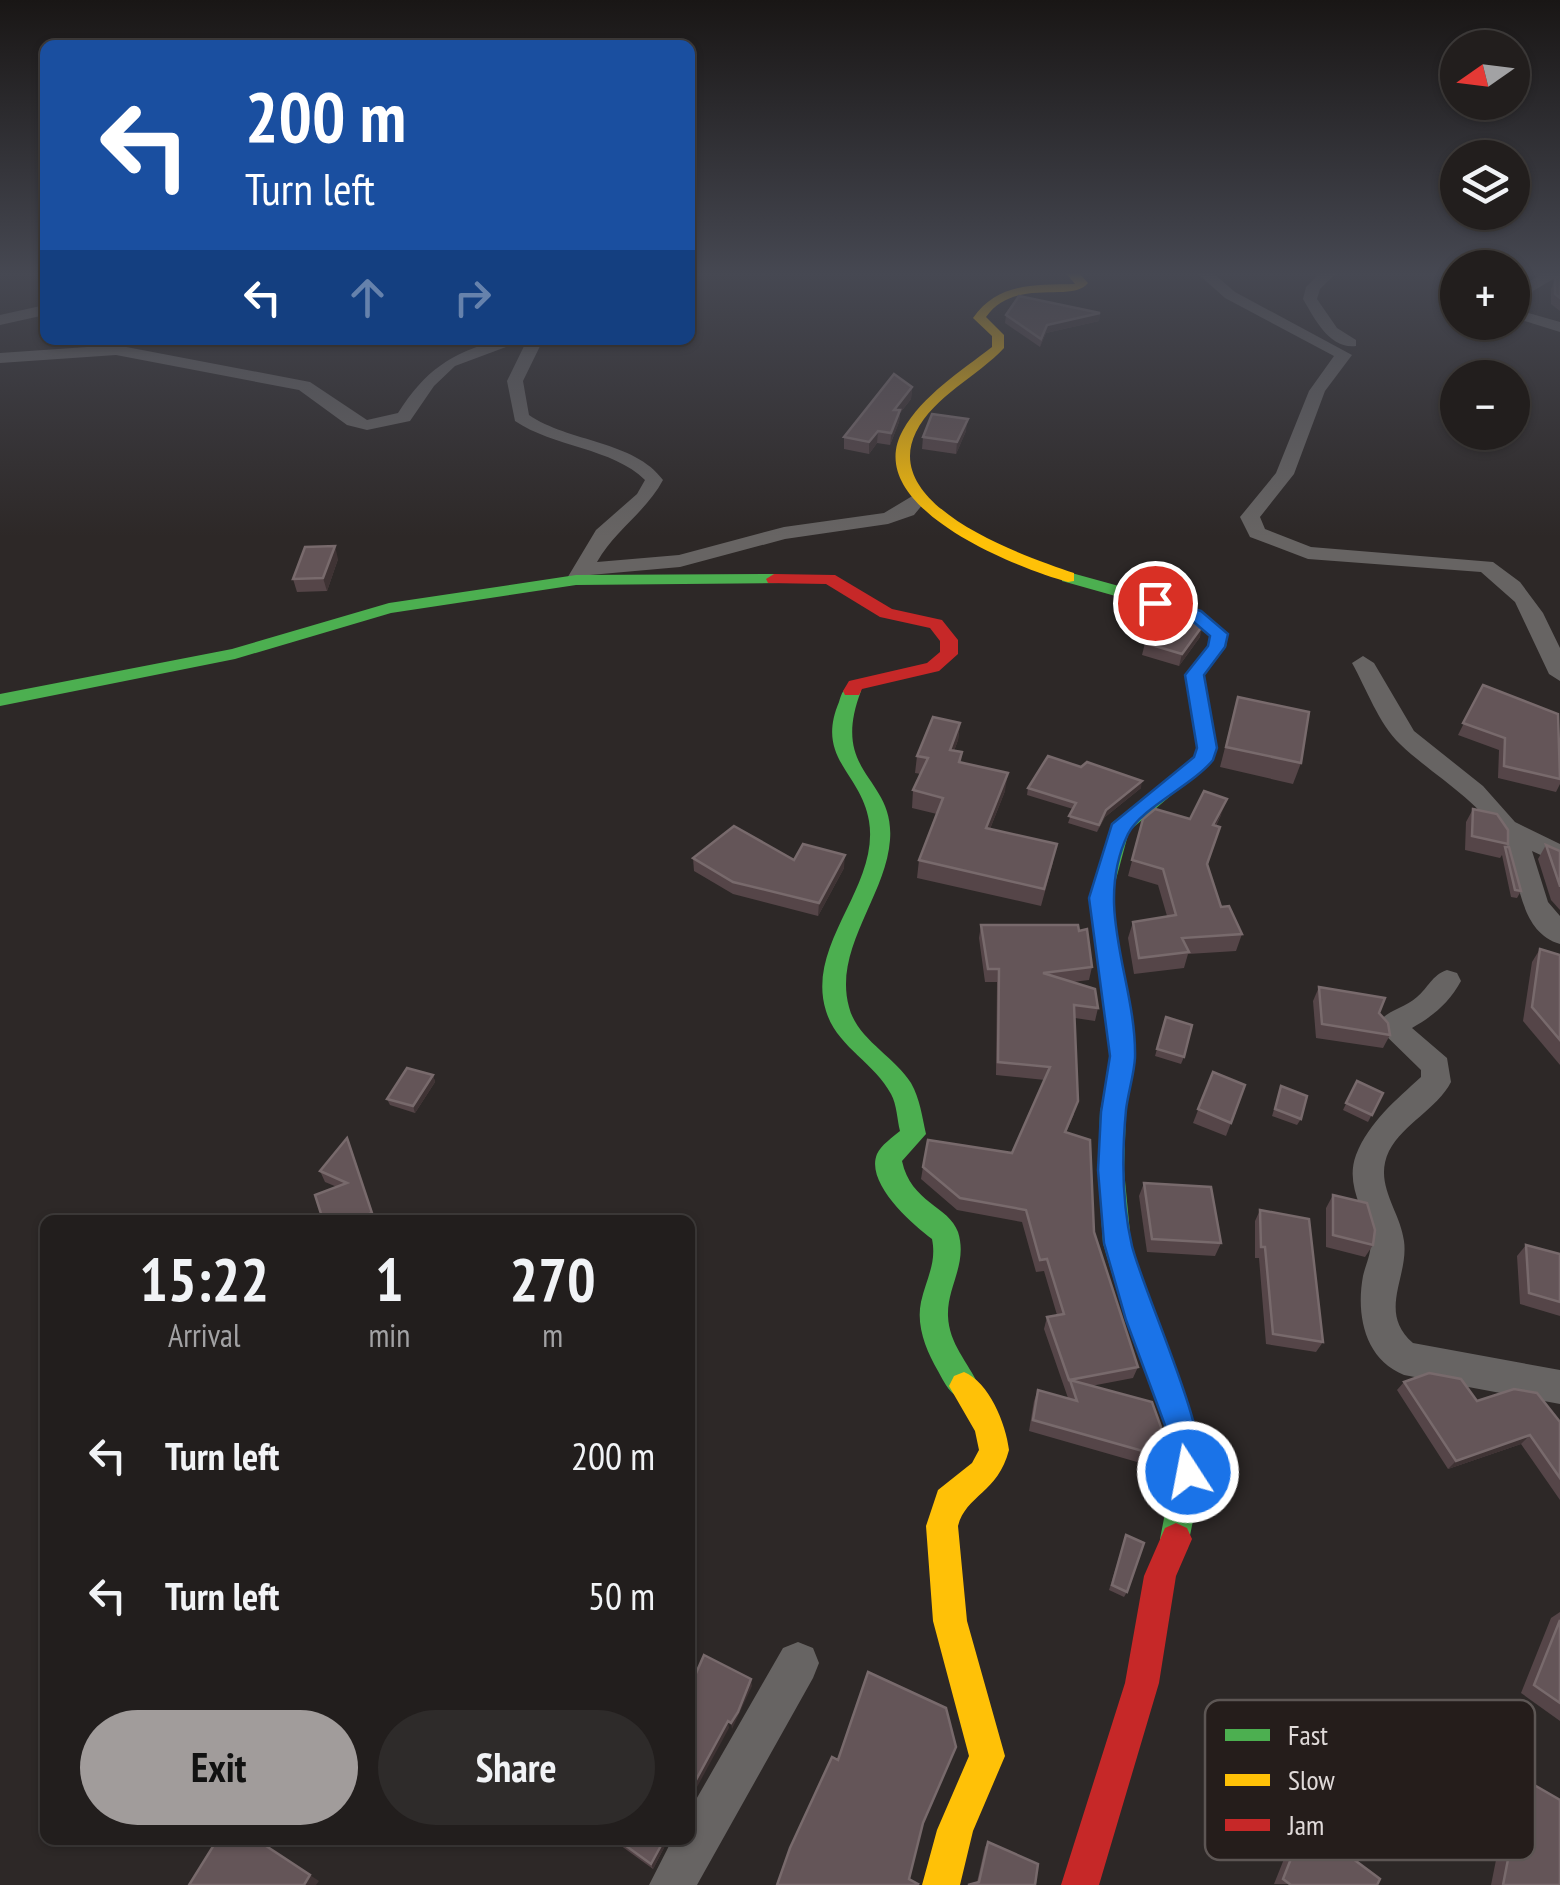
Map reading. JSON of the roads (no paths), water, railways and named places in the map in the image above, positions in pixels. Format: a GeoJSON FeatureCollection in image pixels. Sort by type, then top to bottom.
{"type":"FeatureCollection","features":[{"type":"Feature","properties":{"kind":"street"},"geometry":{"type":"LineString","coordinates":[[173,361],[304,386],[353,421],[367,426],[404,417],[436,369],[459,361]]}},
{"type":"Feature","properties":{"kind":"street"},"geometry":{"type":"LineString","coordinates":[[524,361],[514,381],[521,418],[539,433],[652,472],[654,480],[645,496],[603,534],[579,575]]}},
{"type":"Feature","properties":{"kind":"street"},"geometry":{"type":"LineString","coordinates":[[982,361],[908,433],[904,445],[905,472],[919,498],[1021,559],[1103,589],[1195,614],[1220,634],[1216,647],[1194,675],[1207,748],[1203,760],[1119,828],[1100,898],[1122,1056],[1113,1112],[1111,1170],[1118,1243],[1145,1335],[1184,1436],[1188,1472],[1176,1536],[1160,1576],[1149,1624],[1142,1683],[1080,1885]]}},
{"type":"Feature","properties":{"kind":"street"},"geometry":{"type":"LineString","coordinates":[[1338,361],[1304,418],[1285,474],[1250,517],[1253,527],[1275,543],[1308,553],[1486,566],[1508,580],[1522,597],[1560,674]]}},
{"type":"Feature","properties":{"kind":"street"},"geometry":{"type":"LineString","coordinates":[[0,700],[235,654],[389,608],[680,560],[784,533],[888,518],[907,512],[919,498]]}},
{"type":"Feature","properties":{"kind":"street"},"geometry":{"type":"LineString","coordinates":[[579,575],[818,576],[886,613],[936,624],[949,640],[949,654],[932,667],[861,682],[846,697],[839,742],[854,777],[874,807],[880,837],[841,952],[835,999],[842,1020],[903,1091],[913,1134],[888,1158],[890,1179],[900,1200],[944,1232],[950,1262],[932,1303],[941,1350],[958,1384],[992,1425],[998,1443],[993,1470],[979,1485],[949,1500],[942,1526],[950,1622],[987,1756],[955,1830],[941,1885]]}},
{"type":"Feature","properties":{"kind":"street"},"geometry":{"type":"LineString","coordinates":[[1364,662],[1404,736],[1474,792],[1508,828],[1518,844],[1536,906],[1560,934]]}},
{"type":"Feature","properties":{"kind":"street"},"geometry":{"type":"LineString","coordinates":[[1508,828],[1560,856]]}},
{"type":"Feature","properties":{"kind":"street"},"geometry":{"type":"LineString","coordinates":[[1447,981],[1426,1006],[1390,1026],[1436,1066],[1436,1082],[1379,1137],[1369,1162],[1372,1199],[1389,1242],[1378,1302],[1382,1335],[1388,1346],[1404,1358],[1560,1386]]}},
{"type":"Feature","properties":{"kind":"street"},"geometry":{"type":"LineString","coordinates":[[695,1844],[798,1662]]}},
{"type":"Feature","properties":{"kind":"street"},"geometry":{"type":"LineString","coordinates":[[672,1885],[695,1845]]}}]}
